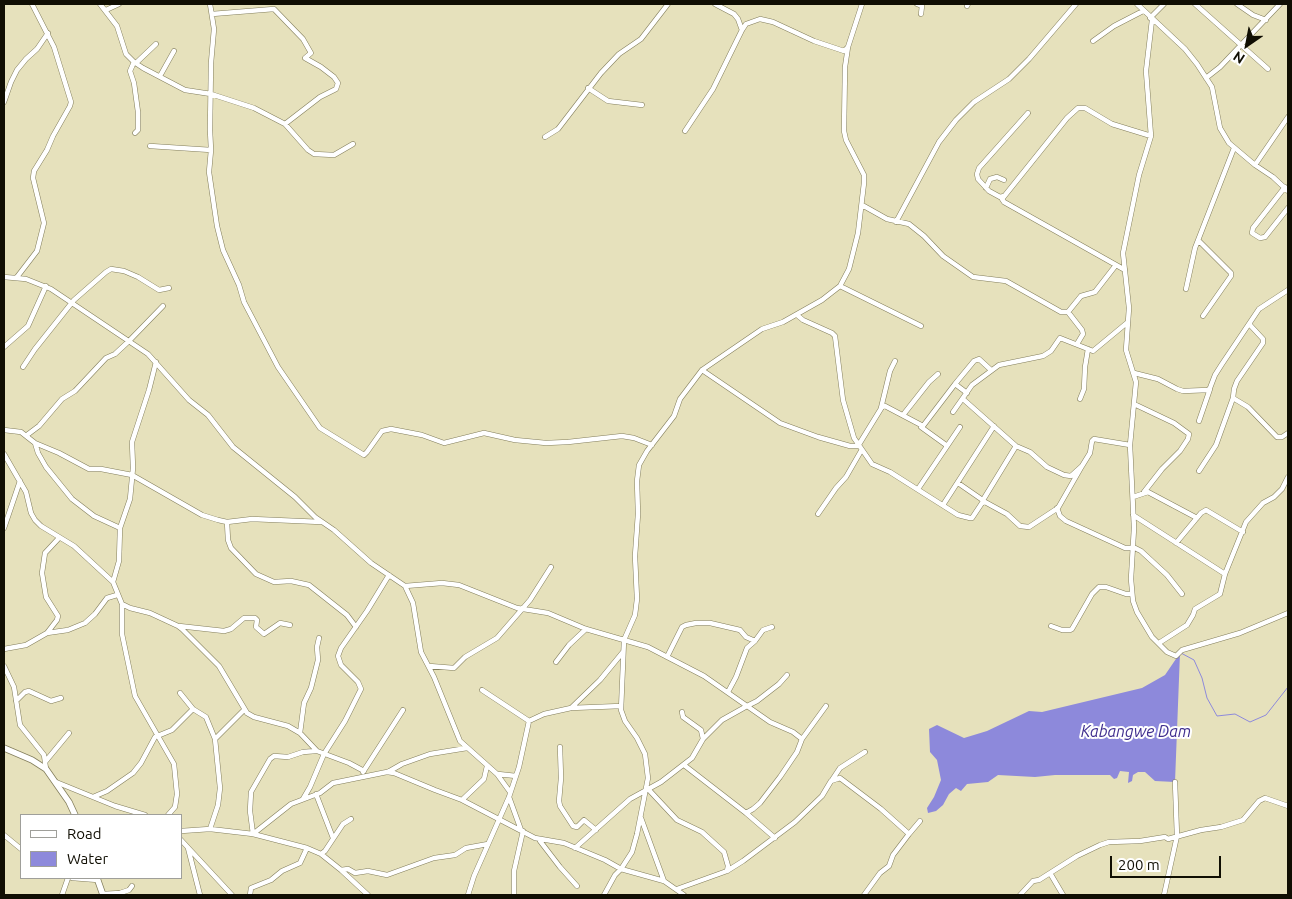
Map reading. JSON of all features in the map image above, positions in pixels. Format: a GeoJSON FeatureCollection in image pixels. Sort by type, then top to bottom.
{"type":"FeatureCollection","features":[{"type":"Feature","properties":{"kind":"street"},"geometry":{"type":"LineString","coordinates":[[17,277],[37,251],[44,223],[33,178],[34,171],[47,150],[71,102],[64,76],[48,33],[32,4]]}},
{"type":"Feature","properties":{"kind":"street"},"geometry":{"type":"LineString","coordinates":[[100,4],[117,26],[126,54],[135,63],[185,90],[211,94],[254,108],[285,124],[308,150],[314,154],[334,155],[353,144]]}},
{"type":"Feature","properties":{"kind":"street"},"geometry":{"type":"LineString","coordinates":[[106,10],[119,4]]}},
{"type":"Feature","properties":{"kind":"street"},"geometry":{"type":"LineString","coordinates":[[210,4],[214,29],[211,63],[211,150],[209,160],[219,236],[228,264],[239,285],[244,302],[278,366],[322,430],[364,455],[382,431],[391,429],[422,435],[444,443],[484,434],[546,443],[622,436],[634,438],[652,445]]}},
{"type":"Feature","properties":{"kind":"street"},"geometry":{"type":"LineString","coordinates":[[545,137],[558,129],[588,88],[619,54],[641,39],[668,4]]}},
{"type":"Feature","properties":{"kind":"street"},"geometry":{"type":"LineString","coordinates":[[714,4],[734,14],[742,30]]}},
{"type":"Feature","properties":{"kind":"street"},"geometry":{"type":"LineString","coordinates":[[604,895],[615,875],[622,869],[632,852],[647,791],[648,778],[645,754],[637,738],[624,721],[621,706],[624,640],[637,600],[635,556],[638,471],[643,457],[674,416],[680,399],[702,370],[762,329],[798,315],[822,300],[840,286],[852,263],[862,205],[864,175],[846,140],[844,131],[845,67],[848,47],[862,4]]}},
{"type":"Feature","properties":{"kind":"street"},"geometry":{"type":"LineString","coordinates":[[917,4],[922,6],[921,14]]}},
{"type":"Feature","properties":{"kind":"street"},"geometry":{"type":"LineString","coordinates":[[896,222],[939,142],[956,120],[974,102],[1009,79],[1029,59],[1076,4]]}},
{"type":"Feature","properties":{"kind":"street"},"geometry":{"type":"LineString","coordinates":[[1137,4],[1192,56],[1214,94],[1220,128],[1225,137],[1234,148],[1286,189],[1253,228],[1252,233],[1260,238],[1265,237],[1288,208]]}},
{"type":"Feature","properties":{"kind":"street"},"geometry":{"type":"LineString","coordinates":[[1164,4],[1151,19],[1146,71],[1151,136],[1139,175],[1134,208],[1123,253],[1128,308],[1126,350],[1136,382],[1130,445],[1134,515],[1132,594],[1140,618],[1152,637],[1167,652],[1177,656],[1186,648],[1240,633],[1288,613]]}},
{"type":"Feature","properties":{"kind":"street"},"geometry":{"type":"LineString","coordinates":[[1195,4],[1268,69]]}},
{"type":"Feature","properties":{"kind":"street"},"geometry":{"type":"LineString","coordinates":[[1237,4],[1253,15],[1266,20]]}},
{"type":"Feature","properties":{"kind":"street"},"geometry":{"type":"LineString","coordinates":[[1206,78],[1215,72],[1280,4]]}},
{"type":"Feature","properties":{"kind":"street"},"geometry":{"type":"LineString","coordinates":[[212,14],[274,9],[303,39],[311,53],[304,58],[321,67],[334,77],[338,83],[336,89],[320,97],[285,124]]}},
{"type":"Feature","properties":{"kind":"street"},"geometry":{"type":"LineString","coordinates":[[1093,41],[1114,26],[1143,11]]}},
{"type":"Feature","properties":{"kind":"street"},"geometry":{"type":"LineString","coordinates":[[685,131],[714,89],[746,24],[760,19],[773,22],[814,41],[844,51],[848,47]]}},
{"type":"Feature","properties":{"kind":"street"},"geometry":{"type":"LineString","coordinates":[[4,102],[17,70],[37,49],[48,33]]}},
{"type":"Feature","properties":{"kind":"street"},"geometry":{"type":"LineString","coordinates":[[135,133],[138,130],[139,122],[135,90],[130,72],[135,63],[156,44]]}},
{"type":"Feature","properties":{"kind":"street"},"geometry":{"type":"LineString","coordinates":[[160,76],[174,51]]}},
{"type":"Feature","properties":{"kind":"street"},"geometry":{"type":"LineString","coordinates":[[588,88],[608,101],[642,105]]}},
{"type":"Feature","properties":{"kind":"street"},"geometry":{"type":"LineString","coordinates":[[1125,270],[1004,202],[1002,199],[1078,108],[1085,108],[1112,124],[1151,136]]}},
{"type":"Feature","properties":{"kind":"street"},"geometry":{"type":"LineString","coordinates":[[1004,196],[995,195],[986,188],[978,179],[977,174],[979,168],[1028,113]]}},
{"type":"Feature","properties":{"kind":"street"},"geometry":{"type":"LineString","coordinates":[[1256,165],[1288,117]]}},
{"type":"Feature","properties":{"kind":"street"},"geometry":{"type":"LineString","coordinates":[[150,146],[211,150]]}},
{"type":"Feature","properties":{"kind":"street"},"geometry":{"type":"LineString","coordinates":[[1186,289],[1193,254],[1234,148]]}},
{"type":"Feature","properties":{"kind":"street"},"geometry":{"type":"LineString","coordinates":[[986,188],[990,179],[997,177],[1004,180]]}},
{"type":"Feature","properties":{"kind":"street"},"geometry":{"type":"LineString","coordinates":[[862,205],[883,218],[909,224],[943,256],[973,277],[1006,281],[1052,308],[1061,312],[1068,312]]}},
{"type":"Feature","properties":{"kind":"street"},"geometry":{"type":"LineString","coordinates":[[1199,240],[1231,273],[1231,276],[1203,316]]}},
{"type":"Feature","properties":{"kind":"street"},"geometry":{"type":"LineString","coordinates":[[1068,312],[1081,296],[1090,295],[1095,292],[1116,265]]}},
{"type":"Feature","properties":{"kind":"street"},"geometry":{"type":"LineString","coordinates":[[23,367],[72,303],[106,272],[111,270],[130,273],[159,290],[169,288]]}},
{"type":"Feature","properties":{"kind":"street"},"geometry":{"type":"LineString","coordinates":[[4,277],[17,277],[46,286],[148,354],[189,400],[208,415],[233,447],[334,530],[349,545],[406,586],[416,614],[419,645],[432,671],[460,741],[497,774],[510,794],[522,831],[514,871],[514,895]]}},
{"type":"Feature","properties":{"kind":"street"},"geometry":{"type":"LineString","coordinates":[[4,347],[28,326],[46,286]]}},
{"type":"Feature","properties":{"kind":"street"},"geometry":{"type":"LineString","coordinates":[[840,286],[921,326]]}},
{"type":"Feature","properties":{"kind":"street"},"geometry":{"type":"LineString","coordinates":[[1198,421],[1210,388],[1222,364],[1250,322],[1262,306],[1288,290]]}},
{"type":"Feature","properties":{"kind":"street"},"geometry":{"type":"LineString","coordinates":[[27,435],[39,426],[62,399],[75,391],[106,358],[115,354],[163,306]]}},
{"type":"Feature","properties":{"kind":"street"},"geometry":{"type":"LineString","coordinates":[[1068,312],[1082,330],[1083,334],[1077,344]]}},
{"type":"Feature","properties":{"kind":"street"},"geometry":{"type":"LineString","coordinates":[[798,315],[804,320],[832,332],[835,336],[843,400],[854,438],[874,466],[890,472],[958,515],[970,518],[975,515],[984,501],[1016,446]]}},
{"type":"Feature","properties":{"kind":"street"},"geometry":{"type":"LineString","coordinates":[[953,412],[972,385],[998,365],[1043,356],[1051,351],[1060,338],[1094,351],[1128,322]]}},
{"type":"Feature","properties":{"kind":"street"},"geometry":{"type":"LineString","coordinates":[[1200,471],[1216,445],[1233,398],[1234,388],[1264,343],[1263,339],[1250,325],[1250,322]]}},
{"type":"Feature","properties":{"kind":"street"},"geometry":{"type":"LineString","coordinates":[[1080,399],[1084,389],[1088,349]]}},
{"type":"Feature","properties":{"kind":"street"},"geometry":{"type":"LineString","coordinates":[[920,426],[925,425],[972,364],[979,359],[991,370]]}},
{"type":"Feature","properties":{"kind":"street"},"geometry":{"type":"LineString","coordinates":[[858,446],[881,408],[890,371],[895,360]]}},
{"type":"Feature","properties":{"kind":"street"},"geometry":{"type":"LineString","coordinates":[[113,582],[119,561],[120,528],[130,499],[132,442],[156,362]]}},
{"type":"Feature","properties":{"kind":"street"},"geometry":{"type":"LineString","coordinates":[[702,370],[780,423],[818,437],[850,446],[858,446]]}},
{"type":"Feature","properties":{"kind":"street"},"geometry":{"type":"LineString","coordinates":[[1134,373],[1158,379],[1172,388],[1183,391],[1204,391],[1210,388]]}},
{"type":"Feature","properties":{"kind":"street"},"geometry":{"type":"LineString","coordinates":[[903,415],[929,382],[938,374]]}},
{"type":"Feature","properties":{"kind":"street"},"geometry":{"type":"LineString","coordinates":[[955,384],[967,393]]}},
{"type":"Feature","properties":{"kind":"street"},"geometry":{"type":"LineString","coordinates":[[1233,398],[1248,407],[1276,437],[1279,438],[1288,433]]}},
{"type":"Feature","properties":{"kind":"street"},"geometry":{"type":"LineString","coordinates":[[963,399],[1016,446],[1030,452],[1047,467],[1064,475],[1071,476],[1082,466]]}},
{"type":"Feature","properties":{"kind":"street"},"geometry":{"type":"LineString","coordinates":[[1133,497],[1144,492],[1162,468],[1180,451],[1189,434],[1174,423],[1134,404]]}},
{"type":"Feature","properties":{"kind":"street"},"geometry":{"type":"LineString","coordinates":[[881,408],[885,406],[903,415],[946,445]]}},
{"type":"Feature","properties":{"kind":"street"},"geometry":{"type":"LineString","coordinates":[[918,489],[960,426]]}},
{"type":"Feature","properties":{"kind":"street"},"geometry":{"type":"LineString","coordinates":[[943,505],[994,426]]}},
{"type":"Feature","properties":{"kind":"street"},"geometry":{"type":"LineString","coordinates":[[4,430],[22,432],[35,443],[89,469],[102,469],[132,475],[202,515],[227,522],[252,519],[323,522]]}},
{"type":"Feature","properties":{"kind":"street"},"geometry":{"type":"LineString","coordinates":[[958,482],[984,501],[1007,514],[1020,526],[1027,528],[1057,508],[1090,453],[1094,439],[1130,445]]}},
{"type":"Feature","properties":{"kind":"street"},"geometry":{"type":"LineString","coordinates":[[35,443],[46,467],[72,498],[94,516],[120,528]]}},
{"type":"Feature","properties":{"kind":"street"},"geometry":{"type":"LineString","coordinates":[[818,514],[846,477],[862,450]]}},
{"type":"Feature","properties":{"kind":"street"},"geometry":{"type":"LineString","coordinates":[[4,454],[26,492],[31,513],[35,520],[59,538],[74,546],[113,582],[122,604],[122,634],[135,696],[170,755],[176,773],[175,807],[169,814]]}},
{"type":"Feature","properties":{"kind":"street"},"geometry":{"type":"LineString","coordinates":[[1159,642],[1183,628],[1200,604],[1220,594],[1225,574],[1246,522],[1264,503],[1282,489],[1288,477]]}},
{"type":"Feature","properties":{"kind":"street"},"geometry":{"type":"LineString","coordinates":[[4,528],[20,481]]}},
{"type":"Feature","properties":{"kind":"street"},"geometry":{"type":"LineString","coordinates":[[1144,492],[1153,494],[1197,518]]}},
{"type":"Feature","properties":{"kind":"street"},"geometry":{"type":"LineString","coordinates":[[1057,508],[1060,516],[1066,521],[1124,548],[1142,551],[1167,575],[1182,594]]}},
{"type":"Feature","properties":{"kind":"street"},"geometry":{"type":"LineString","coordinates":[[1176,543],[1206,510],[1243,532]]}},
{"type":"Feature","properties":{"kind":"street"},"geometry":{"type":"LineString","coordinates":[[1134,515],[1225,574]]}},
{"type":"Feature","properties":{"kind":"street"},"geometry":{"type":"LineString","coordinates":[[227,522],[228,540],[231,548],[256,574],[274,582],[291,581],[308,584],[347,615],[356,628]]}},
{"type":"Feature","properties":{"kind":"street"},"geometry":{"type":"LineString","coordinates":[[4,649],[26,646],[47,633],[58,620],[58,616],[46,597],[42,573],[45,553],[59,538]]}},
{"type":"Feature","properties":{"kind":"street"},"geometry":{"type":"LineString","coordinates":[[429,666],[451,669],[465,657],[487,645],[505,630],[535,592],[551,566]]}},
{"type":"Feature","properties":{"kind":"street"},"geometry":{"type":"LineString","coordinates":[[303,799],[324,754],[345,721],[361,689],[358,682],[341,664],[338,656],[341,648],[356,628],[389,575]]}},
{"type":"Feature","properties":{"kind":"street"},"geometry":{"type":"LineString","coordinates":[[406,586],[442,583],[459,585],[522,609],[548,613],[586,629],[648,647],[704,676],[770,722],[793,732],[802,739]]}},
{"type":"Feature","properties":{"kind":"street"},"geometry":{"type":"LineString","coordinates":[[1051,626],[1062,630],[1072,629],[1092,594],[1099,587],[1132,594]]}},
{"type":"Feature","properties":{"kind":"street"},"geometry":{"type":"LineString","coordinates":[[47,633],[68,630],[85,623],[96,614],[107,598],[117,595]]}},
{"type":"Feature","properties":{"kind":"street"},"geometry":{"type":"LineString","coordinates":[[122,604],[150,613],[178,626],[224,631],[231,629],[244,618],[255,618],[257,620],[256,627],[264,634],[280,623],[290,625]]}},
{"type":"Feature","properties":{"kind":"street"},"geometry":{"type":"LineString","coordinates":[[667,657],[682,628],[689,624],[713,623],[740,630],[746,637],[755,641]]}},
{"type":"Feature","properties":{"kind":"street"},"geometry":{"type":"LineString","coordinates":[[178,626],[219,666],[226,675],[244,710],[254,717],[282,723],[300,733],[317,751],[364,771]]}},
{"type":"Feature","properties":{"kind":"street"},"geometry":{"type":"LineString","coordinates":[[728,692],[747,648],[763,630],[772,627]]}},
{"type":"Feature","properties":{"kind":"street"},"geometry":{"type":"LineString","coordinates":[[556,662],[569,645],[586,629]]}},
{"type":"Feature","properties":{"kind":"street"},"geometry":{"type":"LineString","coordinates":[[300,733],[304,703],[311,688],[318,660],[317,647],[319,638]]}},
{"type":"Feature","properties":{"kind":"street"},"geometry":{"type":"LineString","coordinates":[[571,708],[600,680],[623,652]]}},
{"type":"Feature","properties":{"kind":"street"},"geometry":{"type":"LineString","coordinates":[[4,666],[14,687],[20,725],[44,755],[46,765],[75,814]]}},
{"type":"Feature","properties":{"kind":"street"},"geometry":{"type":"LineString","coordinates":[[432,671],[436,668]]}},
{"type":"Feature","properties":{"kind":"street"},"geometry":{"type":"LineString","coordinates":[[574,848],[630,799],[637,794],[647,791],[684,765],[697,753],[702,739],[722,720],[757,701],[779,684],[787,675]]}},
{"type":"Feature","properties":{"kind":"street"},"geometry":{"type":"LineString","coordinates":[[482,690],[530,721]]}},
{"type":"Feature","properties":{"kind":"street"},"geometry":{"type":"LineString","coordinates":[[16,701],[25,692],[29,691],[51,701],[61,698]]}},
{"type":"Feature","properties":{"kind":"street"},"geometry":{"type":"LineString","coordinates":[[180,693],[193,708],[208,720],[215,739],[220,788],[218,805],[210,829]]}},
{"type":"Feature","properties":{"kind":"street"},"geometry":{"type":"LineString","coordinates":[[468,895],[474,876],[510,794],[530,721],[544,714],[571,708],[621,706]]}},
{"type":"Feature","properties":{"kind":"street"},"geometry":{"type":"LineString","coordinates":[[746,813],[760,803],[780,777],[797,752],[802,739],[826,706]]}},
{"type":"Feature","properties":{"kind":"street"},"geometry":{"type":"LineString","coordinates":[[93,797],[107,791],[133,772],[141,763],[153,739],[172,730],[193,708]]}},
{"type":"Feature","properties":{"kind":"street"},"geometry":{"type":"LineString","coordinates":[[215,739],[244,710]]}},
{"type":"Feature","properties":{"kind":"street"},"geometry":{"type":"LineString","coordinates":[[360,778],[403,710]]}},
{"type":"Feature","properties":{"kind":"street"},"geometry":{"type":"LineString","coordinates":[[682,712],[683,717],[700,730],[702,739]]}},
{"type":"Feature","properties":{"kind":"street"},"geometry":{"type":"LineString","coordinates":[[46,765],[69,733]]}},
{"type":"Feature","properties":{"kind":"street"},"geometry":{"type":"LineString","coordinates":[[560,747],[560,806],[573,826],[577,827],[584,820],[596,830]]}},
{"type":"Feature","properties":{"kind":"street"},"geometry":{"type":"LineString","coordinates":[[4,748],[46,765]]}},
{"type":"Feature","properties":{"kind":"street"},"geometry":{"type":"LineString","coordinates":[[253,834],[292,804],[316,794],[334,783],[388,772],[402,764],[430,754],[467,748]]}},
{"type":"Feature","properties":{"kind":"street"},"geometry":{"type":"LineString","coordinates":[[253,834],[250,811],[251,792],[270,759],[274,756],[288,757],[303,752],[317,751]]}},
{"type":"Feature","properties":{"kind":"street"},"geometry":{"type":"LineString","coordinates":[[677,889],[727,872],[775,838],[822,796],[840,768],[865,752]]}},
{"type":"Feature","properties":{"kind":"street"},"geometry":{"type":"LineString","coordinates":[[684,765],[775,838]]}},
{"type":"Feature","properties":{"kind":"street"},"geometry":{"type":"LineString","coordinates":[[462,800],[484,779],[487,766]]}},
{"type":"Feature","properties":{"kind":"street"},"geometry":{"type":"LineString","coordinates":[[388,772],[402,775],[462,800],[540,840],[564,843],[622,869],[664,881],[684,895]]}},
{"type":"Feature","properties":{"kind":"street"},"geometry":{"type":"LineString","coordinates":[[497,774],[516,776]]}},
{"type":"Feature","properties":{"kind":"street"},"geometry":{"type":"LineString","coordinates":[[831,781],[840,778],[881,809],[909,834]]}},
{"type":"Feature","properties":{"kind":"street"},"geometry":{"type":"LineString","coordinates":[[56,782],[142,814]]}},
{"type":"Feature","properties":{"kind":"street"},"geometry":{"type":"LineString","coordinates":[[1164,895],[1176,836],[1176,782]]}},
{"type":"Feature","properties":{"kind":"street"},"geometry":{"type":"LineString","coordinates":[[647,791],[677,820],[702,832],[724,852],[728,866],[727,872]]}},
{"type":"Feature","properties":{"kind":"street"},"geometry":{"type":"LineString","coordinates":[[316,794],[333,838]]}},
{"type":"Feature","properties":{"kind":"street"},"geometry":{"type":"LineString","coordinates":[[1020,895],[1033,881],[1050,874],[1077,856],[1100,844],[1165,837],[1168,839],[1221,827],[1243,820],[1259,801],[1265,798],[1288,806]]}},
{"type":"Feature","properties":{"kind":"street"},"geometry":{"type":"LineString","coordinates":[[641,817],[664,881]]}},
{"type":"Feature","properties":{"kind":"street"},"geometry":{"type":"LineString","coordinates":[[321,854],[326,851],[343,824],[351,819]]}},
{"type":"Feature","properties":{"kind":"street"},"geometry":{"type":"LineString","coordinates":[[864,895],[880,873],[889,866],[893,855],[920,821]]}},
{"type":"Feature","properties":{"kind":"street"},"geometry":{"type":"LineString","coordinates":[[182,831],[210,829],[253,834],[307,848],[321,854],[368,895]]}},
{"type":"Feature","properties":{"kind":"street"},"geometry":{"type":"LineString","coordinates":[[4,835],[20,848]]}},
{"type":"Feature","properties":{"kind":"street"},"geometry":{"type":"LineString","coordinates":[[540,840],[577,886]]}},
{"type":"Feature","properties":{"kind":"street"},"geometry":{"type":"LineString","coordinates":[[182,841],[232,895]]}},
{"type":"Feature","properties":{"kind":"street"},"geometry":{"type":"LineString","coordinates":[[341,870],[345,868],[356,873],[368,871],[387,875],[434,858],[455,855],[466,848],[488,844]]}},
{"type":"Feature","properties":{"kind":"street"},"geometry":{"type":"LineString","coordinates":[[188,848],[200,895]]}},
{"type":"Feature","properties":{"kind":"street"},"geometry":{"type":"LineString","coordinates":[[250,895],[251,888],[271,880],[282,871],[294,867],[304,857],[307,848]]}},
{"type":"Feature","properties":{"kind":"street"},"geometry":{"type":"LineString","coordinates":[[1050,874],[1063,895]]}},
{"type":"Feature","properties":{"kind":"street"},"geometry":{"type":"LineString","coordinates":[[62,895],[68,879]]}},
{"type":"Feature","properties":{"kind":"street"},"geometry":{"type":"LineString","coordinates":[[98,879],[103,894],[120,893],[129,890],[132,886]]}},
{"type":"Feature","properties":{"kind":"water","name":"Kabangwe Dam"},"geometry":{"type":"Polygon","coordinates":[[[1180,653],[1175,782],[1155,781],[1145,772],[1138,772],[1133,775],[1132,781],[1128,783],[1129,772],[1120,771],[1117,778],[1114,779],[1110,775],[1035,777],[998,775],[988,782],[967,784],[961,791],[956,788],[949,794],[943,805],[936,811],[928,813],[927,808],[941,780],[937,760],[930,752],[929,729],[937,725],[964,738],[987,731],[1029,711],[1042,712],[1142,688],[1165,675],[1180,653]]]}},
{"type":"Feature","properties":{"kind":"waterway"},"geometry":{"type":"LineString","coordinates":[[1181,653],[1194,660],[1202,678],[1207,698],[1217,716],[1235,714],[1250,722],[1266,715],[1288,687]]}}]}
